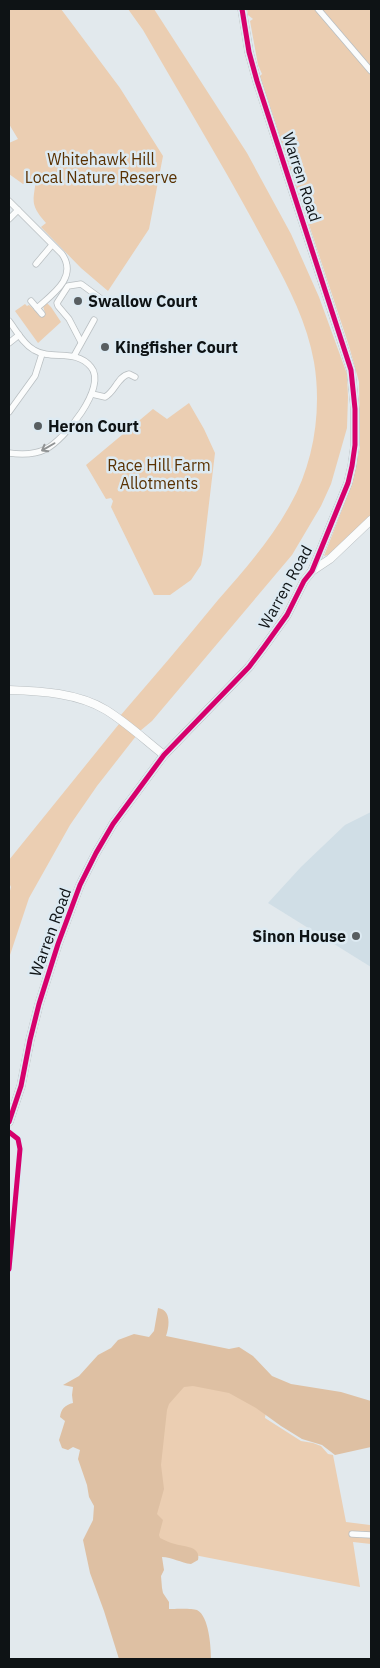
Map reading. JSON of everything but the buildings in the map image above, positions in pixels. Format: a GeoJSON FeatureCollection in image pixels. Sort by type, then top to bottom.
{"type":"FeatureCollection","features":[{"type":"Feature","properties":{"kind":"street","name":"Warren Road"},"geometry":{"type":"LineString","coordinates":[[9,1122],[21,1086],[39,1004],[58,944],[77,892],[96,853],[113,824],[164,755],[259,654],[287,615],[304,581],[312,571],[351,472],[355,445],[354,392],[351,370],[257,80],[249,52],[242,9]]}},
{"type":"Feature","properties":{"kind":"street"},"geometry":{"type":"LineString","coordinates":[[318,9],[371,71]]}},
{"type":"Feature","properties":{"kind":"street"},"geometry":{"type":"LineString","coordinates":[[9,201],[65,259],[67,271],[59,288],[37,308]]}},
{"type":"Feature","properties":{"kind":"street"},"geometry":{"type":"LineString","coordinates":[[9,219],[18,210]]}},
{"type":"Feature","properties":{"kind":"street"},"geometry":{"type":"LineString","coordinates":[[36,264],[52,245]]}},
{"type":"Feature","properties":{"kind":"street"},"geometry":{"type":"LineString","coordinates":[[81,342],[69,319],[58,306],[58,303],[68,286],[81,284],[100,298]]}},
{"type":"Feature","properties":{"kind":"street"},"geometry":{"type":"LineString","coordinates":[[31,301],[42,314]]}},
{"type":"Feature","properties":{"kind":"street"},"geometry":{"type":"LineString","coordinates":[[74,356],[94,320]]}},
{"type":"Feature","properties":{"kind":"street"},"geometry":{"type":"LineString","coordinates":[[9,321],[28,346],[42,354],[74,356],[85,362],[94,372],[95,384],[92,394],[79,415],[53,445],[32,454],[9,453]]}},
{"type":"Feature","properties":{"kind":"street"},"geometry":{"type":"LineString","coordinates":[[9,343],[19,335]]}},
{"type":"Feature","properties":{"kind":"street"},"geometry":{"type":"LineString","coordinates":[[9,412],[35,376],[42,354]]}},
{"type":"Feature","properties":{"kind":"street"},"geometry":{"type":"LineString","coordinates":[[92,394],[101,397],[107,396],[124,376],[129,374],[135,377]]}},
{"type":"Feature","properties":{"kind":"street"},"geometry":{"type":"LineString","coordinates":[[312,571],[330,559],[371,520]]}},
{"type":"Feature","properties":{"kind":"street"},"geometry":{"type":"LineString","coordinates":[[9,690],[55,694],[88,701],[107,711],[164,755]]}},
{"type":"Feature","properties":{"kind":"street"},"geometry":{"type":"LineString","coordinates":[[352,1534],[371,1535]]}},
{"type":"Feature","properties":{"kind":"shaded area"},"geometry":{"type":"Polygon","coordinates":[[[371,812],[371,967],[268,903],[301,867],[345,825],[371,812]]]}},
{"type":"Feature","properties":{"kind":"shaded area"},"geometry":{"type":"Polygon","coordinates":[[[158,1308],[166,1312],[167,1315],[168,1328],[166,1336],[229,1349],[239,1347],[253,1356],[272,1376],[291,1384],[341,1392],[371,1401],[371,1447],[335,1455],[322,1445],[302,1439],[256,1408],[229,1393],[193,1386],[184,1387],[169,1404],[161,1465],[164,1489],[157,1514],[163,1520],[159,1535],[160,1538],[173,1544],[195,1550],[198,1560],[191,1564],[162,1557],[164,1570],[161,1576],[162,1588],[169,1602],[169,1609],[195,1609],[201,1613],[207,1625],[211,1659],[119,1659],[90,1573],[83,1540],[93,1520],[94,1506],[89,1497],[78,1459],[80,1450],[73,1447],[68,1450],[62,1448],[59,1440],[65,1421],[60,1417],[61,1412],[66,1406],[73,1403],[73,1387],[63,1385],[79,1376],[98,1355],[111,1348],[118,1340],[134,1334],[149,1337],[154,1331],[158,1308]]]}},
{"type":"Feature","properties":{"kind":"green space","name":"Whitehawk Hill Local Nature Reserve"},"geometry":{"type":"Polygon","coordinates":[[[9,9],[61,9],[120,88],[163,156],[149,229],[108,291],[81,268],[41,227],[46,223],[37,212],[34,203],[36,180],[23,184],[9,174],[9,143],[18,139],[9,124],[9,9]]]}},
{"type":"Feature","properties":{"kind":"green space"},"geometry":{"type":"Polygon","coordinates":[[[128,9],[154,9],[247,153],[291,234],[319,297],[347,374],[347,428],[331,484],[321,506],[292,555],[152,721],[140,731],[97,786],[70,825],[29,898],[9,958],[9,894],[11,887],[9,883],[9,860],[119,724],[120,716],[266,543],[283,518],[298,489],[305,472],[314,436],[317,399],[314,362],[299,312],[277,265],[217,157],[143,30],[128,9]]]}},
{"type":"Feature","properties":{"kind":"green space"},"geometry":{"type":"Polygon","coordinates":[[[247,9],[371,9],[371,515],[328,555],[324,556],[352,484],[360,447],[359,382],[349,346],[260,76],[262,74],[258,65],[250,21],[253,19],[248,15],[247,9]]]}},
{"type":"Feature","properties":{"kind":"green space"},"geometry":{"type":"Polygon","coordinates":[[[46,302],[61,322],[38,343],[15,311],[25,304],[29,305],[41,316],[45,313],[43,306],[46,302]]]}},
{"type":"Feature","properties":{"kind":"green space","name":"Race Hill Farm Allotments"},"geometry":{"type":"Polygon","coordinates":[[[189,403],[215,453],[201,565],[191,580],[170,595],[154,595],[111,507],[113,501],[111,498],[106,499],[86,465],[153,409],[167,419],[189,403]]]}},
{"type":"Feature","properties":{"kind":"green space"},"geometry":{"type":"Polygon","coordinates":[[[165,1372],[268,1397],[265,1418],[301,1441],[321,1446],[328,1454],[333,1455],[346,1522],[370,1525],[371,1523],[371,1544],[353,1542],[360,1587],[153,1547],[165,1372]]]}},
{"type":"Feature","properties":{"kind":"cycle path"},"geometry":{"type":"LineString","coordinates":[[9,1122],[21,1086],[39,1004],[58,944],[80,885],[96,853],[113,824],[164,755],[249,667],[287,615],[304,581],[312,571],[348,483],[352,466],[355,445],[355,409],[351,370],[257,81],[249,52],[242,9]]}},
{"type":"Feature","properties":{"kind":"cycle path"},"geometry":{"type":"LineString","coordinates":[[9,1132],[18,1139],[20,1149],[9,1269]]}},
{"type":"Feature","properties":{"kind":"place","name":"Swallow Court"},"geometry":{"type":"Point","coordinates":[78,301]}},
{"type":"Feature","properties":{"kind":"place","name":"Kingfisher Court"},"geometry":{"type":"Point","coordinates":[105,347]}},
{"type":"Feature","properties":{"kind":"place","name":"Heron Court"},"geometry":{"type":"Point","coordinates":[38,426]}},
{"type":"Feature","properties":{"kind":"place","name":"Sinon House"},"geometry":{"type":"Point","coordinates":[356,936]}}]}
